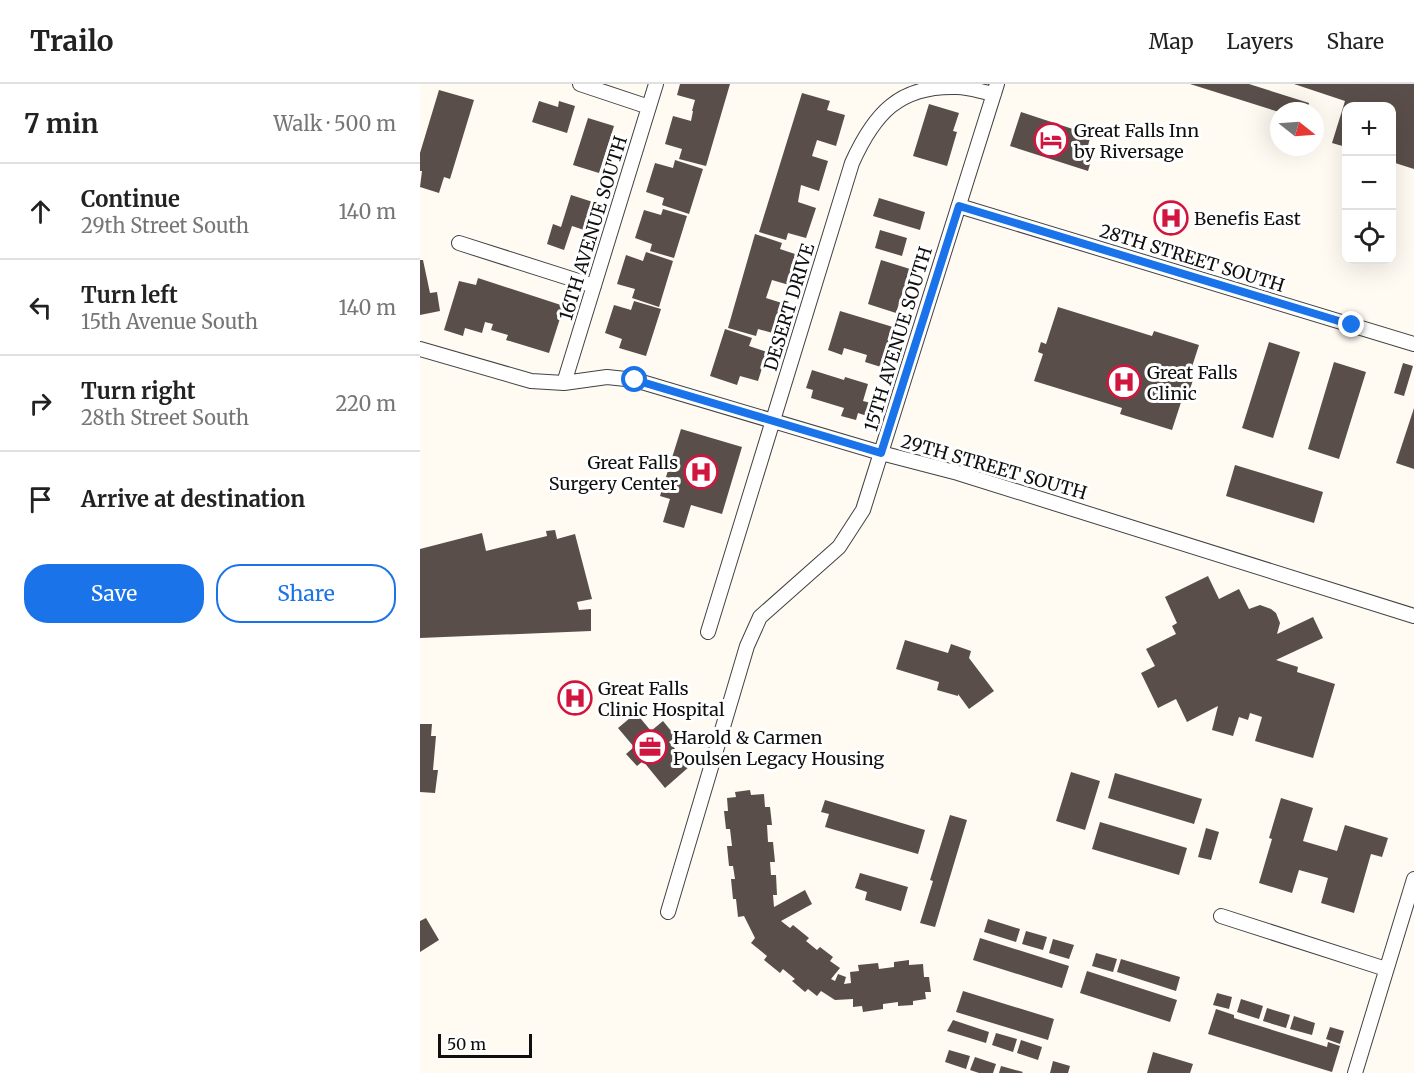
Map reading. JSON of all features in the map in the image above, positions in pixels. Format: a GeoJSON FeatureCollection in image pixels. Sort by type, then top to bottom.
{"type":"FeatureCollection","features":[{"type":"Feature","properties":{"kind":"street"},"geometry":{"type":"LineString","coordinates":[[580,84],[649,107]]}},
{"type":"Feature","properties":{"kind":"street","name":"16TH AVENUE SOUTH"},"geometry":{"type":"LineString","coordinates":[[564,383],[656,84]]}},
{"type":"Feature","properties":{"kind":"street","name":"DESERT DRIVE"},"geometry":{"type":"LineString","coordinates":[[708,632],[852,163],[865,135],[883,111],[909,95],[932,89],[958,87],[996,89]]}},
{"type":"Feature","properties":{"kind":"street","name":"15TH AVENUE SOUTH"},"geometry":{"type":"LineString","coordinates":[[668,912],[747,646],[760,617],[839,547],[863,510],[996,89]]}},
{"type":"Feature","properties":{"kind":"street","name":"28TH STREET SOUTH"},"geometry":{"type":"LineString","coordinates":[[959,206],[1414,344]]}},
{"type":"Feature","properties":{"kind":"street"},"geometry":{"type":"LineString","coordinates":[[459,243],[594,286]]}},
{"type":"Feature","properties":{"kind":"street","name":"29TH STREET SOUTH"},"geometry":{"type":"LineString","coordinates":[[420,349],[531,381],[564,383],[607,377],[635,380],[881,453],[958,473],[1414,615]]}},
{"type":"Feature","properties":{"kind":"street"},"geometry":{"type":"LineString","coordinates":[[1355,1073],[1414,879]]}},
{"type":"Feature","properties":{"kind":"street"},"geometry":{"type":"LineString","coordinates":[[1221,916],[1386,969]]}},
{"type":"Feature","properties":{"kind":"building"},"geometry":{"type":"Polygon","coordinates":[[[680,84],[730,84],[706,166],[679,159],[682,149],[665,144],[673,116],[691,121],[695,100],[677,95],[680,84]]]}},
{"type":"Feature","properties":{"kind":"building"},"geometry":{"type":"Polygon","coordinates":[[[1190,84],[1249,84],[1306,102],[1270,102],[1270,109],[1190,84]]]}},
{"type":"Feature","properties":{"kind":"building"},"geometry":{"type":"Polygon","coordinates":[[[1294,84],[1414,84],[1414,169],[1396,163],[1396,102],[1345,101],[1294,84]]]}},
{"type":"Feature","properties":{"kind":"building"},"geometry":{"type":"Polygon","coordinates":[[[439,90],[474,100],[450,179],[444,177],[439,193],[420,187],[422,171],[420,171],[420,153],[439,90]]]}},
{"type":"Feature","properties":{"kind":"building"},"geometry":{"type":"Polygon","coordinates":[[[802,93],[830,101],[827,110],[845,115],[836,146],[817,140],[812,156],[828,161],[819,191],[801,185],[798,202],[816,208],[806,238],[788,233],[786,240],[759,232],[802,93]]]}},
{"type":"Feature","properties":{"kind":"building"},"geometry":{"type":"Polygon","coordinates":[[[539,101],[558,107],[559,101],[575,106],[567,133],[532,122],[539,101]]]}},
{"type":"Feature","properties":{"kind":"building"},"geometry":{"type":"Polygon","coordinates":[[[929,104],[959,113],[953,131],[957,132],[947,166],[913,156],[929,104]]]}},
{"type":"Feature","properties":{"kind":"building"},"geometry":{"type":"Polygon","coordinates":[[[1342,111],[1342,146],[1332,143],[1342,111]]]}},
{"type":"Feature","properties":{"kind":"building","name":"Great Falls Inn by Riversage"},"geometry":{"type":"Polygon","coordinates":[[[1021,112],[1091,135],[1087,149],[1094,151],[1088,171],[1010,146],[1021,112]]]}},
{"type":"Feature","properties":{"kind":"building"},"geometry":{"type":"Polygon","coordinates":[[[588,118],[614,126],[599,173],[573,165],[588,118]]]}},
{"type":"Feature","properties":{"kind":"building"},"geometry":{"type":"Polygon","coordinates":[[[675,160],[703,169],[689,214],[662,205],[664,198],[646,192],[655,163],[673,168],[675,160]]]}},
{"type":"Feature","properties":{"kind":"building"},"geometry":{"type":"Polygon","coordinates":[[[571,195],[596,203],[587,231],[572,226],[564,250],[547,244],[553,224],[561,227],[571,195]]]}},
{"type":"Feature","properties":{"kind":"building"},"geometry":{"type":"Polygon","coordinates":[[[879,198],[925,212],[920,230],[873,216],[879,198]]]}},
{"type":"Feature","properties":{"kind":"building"},"geometry":{"type":"Polygon","coordinates":[[[663,209],[687,216],[674,258],[650,251],[652,244],[635,238],[644,210],[661,215],[663,209]]]}},
{"type":"Feature","properties":{"kind":"building"},"geometry":{"type":"Polygon","coordinates":[[[880,230],[907,238],[902,256],[875,248],[880,230]]]}},
{"type":"Feature","properties":{"kind":"building"},"geometry":{"type":"Polygon","coordinates":[[[755,234],[782,243],[780,249],[798,255],[789,285],[772,280],[766,298],[785,304],[776,334],[758,329],[756,336],[728,328],[755,234]]]}},
{"type":"Feature","properties":{"kind":"building"},"geometry":{"type":"Polygon","coordinates":[[[646,252],[673,261],[659,307],[632,298],[635,289],[617,284],[626,255],[643,261],[646,252]]]}},
{"type":"Feature","properties":{"kind":"building"},"geometry":{"type":"Polygon","coordinates":[[[420,260],[423,260],[430,293],[437,292],[440,311],[420,315],[420,260]]]}},
{"type":"Feature","properties":{"kind":"building"},"geometry":{"type":"Polygon","coordinates":[[[881,260],[910,269],[896,313],[868,304],[881,260]]]}},
{"type":"Feature","properties":{"kind":"building"},"geometry":{"type":"Polygon","coordinates":[[[478,278],[564,306],[549,353],[506,340],[508,335],[491,330],[493,324],[485,322],[482,333],[465,328],[463,336],[444,330],[459,281],[476,285],[478,278]]]}},
{"type":"Feature","properties":{"kind":"building"},"geometry":{"type":"Polygon","coordinates":[[[634,301],[661,309],[646,356],[619,348],[622,339],[605,333],[614,305],[631,310],[634,301]]]}},
{"type":"Feature","properties":{"kind":"building"},"geometry":{"type":"Polygon","coordinates":[[[1058,307],[1152,336],[1154,331],[1199,345],[1189,376],[1194,377],[1189,392],[1185,390],[1172,430],[1120,414],[1122,408],[1034,381],[1043,354],[1038,352],[1041,342],[1046,344],[1058,307]]]}},
{"type":"Feature","properties":{"kind":"building"},"geometry":{"type":"Polygon","coordinates":[[[840,311],[893,327],[881,367],[865,362],[867,355],[844,348],[842,355],[828,350],[840,311]]]}},
{"type":"Feature","properties":{"kind":"building"},"geometry":{"type":"Polygon","coordinates":[[[725,329],[752,338],[749,346],[767,352],[758,381],[740,376],[737,385],[710,376],[725,329]]]}},
{"type":"Feature","properties":{"kind":"building"},"geometry":{"type":"Polygon","coordinates":[[[1269,342],[1300,352],[1273,438],[1242,428],[1269,342]]]}},
{"type":"Feature","properties":{"kind":"building"},"geometry":{"type":"Polygon","coordinates":[[[1334,362],[1366,372],[1339,459],[1308,449],[1334,362]]]}},
{"type":"Feature","properties":{"kind":"building"},"geometry":{"type":"Polygon","coordinates":[[[1403,363],[1413,366],[1404,396],[1394,393],[1403,363]]]}},
{"type":"Feature","properties":{"kind":"building"},"geometry":{"type":"Polygon","coordinates":[[[812,370],[844,380],[845,377],[868,384],[863,401],[871,403],[867,416],[858,413],[856,420],[841,416],[844,408],[811,398],[813,390],[806,388],[812,370]]]}},
{"type":"Feature","properties":{"kind":"building"},"geometry":{"type":"Polygon","coordinates":[[[1414,408],[1414,469],[1396,463],[1414,408]]]}},
{"type":"Feature","properties":{"kind":"building","name":"Great Falls Surgery Center"},"geometry":{"type":"Polygon","coordinates":[[[681,429],[742,447],[722,514],[691,505],[684,528],[663,522],[670,499],[660,496],[681,429]]]}},
{"type":"Feature","properties":{"kind":"building"},"geometry":{"type":"Polygon","coordinates":[[[1235,465],[1323,492],[1314,523],[1226,496],[1235,465]]]}},
{"type":"Feature","properties":{"kind":"building"},"geometry":{"type":"Polygon","coordinates":[[[555,530],[557,539],[575,534],[592,599],[577,602],[579,610],[591,609],[591,631],[420,638],[420,549],[482,533],[486,551],[547,536],[546,531],[555,530]]]}},
{"type":"Feature","properties":{"kind":"building"},"geometry":{"type":"Polygon","coordinates":[[[1208,576],[1219,599],[1239,589],[1249,609],[1260,605],[1276,613],[1280,623],[1277,634],[1313,617],[1323,638],[1276,660],[1298,667],[1297,672],[1335,684],[1313,758],[1255,741],[1262,717],[1250,713],[1248,720],[1239,717],[1233,736],[1212,730],[1218,706],[1187,722],[1176,699],[1158,708],[1141,673],[1155,666],[1146,649],[1176,634],[1172,626],[1177,623],[1165,597],[1208,576]]]}},
{"type":"Feature","properties":{"kind":"building"},"geometry":{"type":"Polygon","coordinates":[[[905,640],[948,653],[951,644],[971,651],[969,658],[994,691],[969,709],[958,694],[958,696],[937,690],[939,682],[896,669],[905,640]]]}},
{"type":"Feature","properties":{"kind":"building"},"geometry":{"type":"Polygon","coordinates":[[[636,713],[651,731],[663,721],[676,737],[669,742],[690,766],[665,788],[643,761],[637,766],[626,754],[634,747],[618,728],[636,713]]]}},
{"type":"Feature","properties":{"kind":"building"},"geometry":{"type":"Polygon","coordinates":[[[420,724],[432,724],[431,736],[436,736],[433,770],[438,770],[435,793],[420,792],[420,724]]]}},
{"type":"Feature","properties":{"kind":"building"},"geometry":{"type":"Polygon","coordinates":[[[1071,772],[1100,781],[1085,830],[1056,821],[1071,772]]]}},
{"type":"Feature","properties":{"kind":"building"},"geometry":{"type":"Polygon","coordinates":[[[1115,773],[1202,799],[1194,824],[1108,798],[1115,773]]]}},
{"type":"Feature","properties":{"kind":"building"},"geometry":{"type":"Polygon","coordinates":[[[750,790],[751,795],[764,794],[765,807],[770,807],[772,825],[767,825],[768,842],[773,842],[775,862],[770,862],[771,875],[776,875],[777,895],[773,895],[774,907],[805,890],[812,904],[781,921],[790,928],[793,925],[809,938],[806,941],[817,950],[820,947],[833,957],[830,961],[840,968],[831,979],[835,981],[838,974],[846,977],[844,984],[851,983],[850,972],[859,971],[858,965],[878,963],[879,969],[894,967],[894,962],[909,960],[909,965],[923,964],[924,977],[929,977],[931,992],[925,992],[926,999],[913,1001],[913,1005],[898,1006],[898,1002],[883,1004],[883,1009],[863,1012],[862,1006],[853,1007],[853,999],[835,1000],[821,991],[817,996],[808,989],[805,992],[783,969],[780,973],[764,960],[767,956],[751,943],[755,938],[744,916],[738,917],[736,899],[733,899],[731,879],[735,879],[733,866],[729,866],[727,846],[732,846],[730,829],[726,829],[724,811],[728,811],[727,798],[736,797],[735,792],[750,790]]]}},
{"type":"Feature","properties":{"kind":"building"},"geometry":{"type":"Polygon","coordinates":[[[1281,798],[1313,808],[1303,841],[1337,851],[1345,825],[1388,838],[1382,857],[1371,854],[1354,913],[1321,903],[1328,878],[1299,870],[1292,893],[1259,883],[1281,798]]]}},
{"type":"Feature","properties":{"kind":"building"},"geometry":{"type":"Polygon","coordinates":[[[825,800],[925,830],[918,854],[825,827],[829,814],[821,812],[825,800]]]}},
{"type":"Feature","properties":{"kind":"building"},"geometry":{"type":"Polygon","coordinates":[[[950,815],[967,820],[935,927],[920,923],[933,881],[930,880],[950,815]]]}},
{"type":"Feature","properties":{"kind":"building"},"geometry":{"type":"Polygon","coordinates":[[[1100,822],[1187,848],[1179,875],[1092,849],[1100,822]]]}},
{"type":"Feature","properties":{"kind":"building"},"geometry":{"type":"Polygon","coordinates":[[[1206,828],[1219,832],[1211,860],[1198,857],[1206,828]]]}},
{"type":"Feature","properties":{"kind":"building"},"geometry":{"type":"Polygon","coordinates":[[[860,873],[908,887],[901,911],[865,900],[867,892],[855,888],[860,873]]]}},
{"type":"Feature","properties":{"kind":"building"},"geometry":{"type":"Polygon","coordinates":[[[426,918],[439,940],[420,952],[420,921],[426,918]]]}},
{"type":"Feature","properties":{"kind":"building"},"geometry":{"type":"Polygon","coordinates":[[[988,919],[1020,929],[1016,942],[984,932],[988,919]]]}},
{"type":"Feature","properties":{"kind":"building"},"geometry":{"type":"Polygon","coordinates":[[[1026,931],[1047,937],[1043,950],[1022,944],[1026,931]]]}},
{"type":"Feature","properties":{"kind":"building"},"geometry":{"type":"Polygon","coordinates":[[[980,938],[1069,966],[1062,988],[973,960],[980,938]]]}},
{"type":"Feature","properties":{"kind":"building"},"geometry":{"type":"Polygon","coordinates":[[[1053,939],[1074,945],[1069,959],[1049,953],[1053,939]]]}},
{"type":"Feature","properties":{"kind":"building"},"geometry":{"type":"Polygon","coordinates":[[[1096,953],[1117,959],[1113,972],[1092,966],[1096,953]]]}},
{"type":"Feature","properties":{"kind":"building"},"geometry":{"type":"Polygon","coordinates":[[[1121,959],[1180,977],[1176,991],[1117,972],[1121,959]]]}},
{"type":"Feature","properties":{"kind":"building"},"geometry":{"type":"Polygon","coordinates":[[[1087,971],[1177,1000],[1170,1022],[1080,993],[1087,971]]]}},
{"type":"Feature","properties":{"kind":"building"},"geometry":{"type":"Polygon","coordinates":[[[963,991],[1054,1019],[1048,1040],[956,1012],[963,991]]]}},
{"type":"Feature","properties":{"kind":"building"},"geometry":{"type":"Polygon","coordinates":[[[1217,993],[1232,997],[1229,1009],[1213,1005],[1217,993]]]}},
{"type":"Feature","properties":{"kind":"building"},"geometry":{"type":"Polygon","coordinates":[[[1241,999],[1263,1006],[1259,1019],[1237,1012],[1241,999]]]}},
{"type":"Feature","properties":{"kind":"building"},"geometry":{"type":"Polygon","coordinates":[[[1267,1008],[1290,1015],[1286,1028],[1263,1021],[1267,1008]]]}},
{"type":"Feature","properties":{"kind":"building"},"geometry":{"type":"Polygon","coordinates":[[[1216,1009],[1234,1015],[1234,1018],[1327,1047],[1328,1042],[1340,1046],[1332,1072],[1208,1034],[1216,1009]]]}},
{"type":"Feature","properties":{"kind":"building"},"geometry":{"type":"Polygon","coordinates":[[[1294,1016],[1315,1023],[1312,1035],[1290,1029],[1294,1016]]]}},
{"type":"Feature","properties":{"kind":"building"},"geometry":{"type":"Polygon","coordinates":[[[953,1020],[989,1032],[986,1043],[947,1031],[953,1020]]]}},
{"type":"Feature","properties":{"kind":"building"},"geometry":{"type":"Polygon","coordinates":[[[1330,1027],[1344,1031],[1340,1044],[1326,1039],[1330,1027]]]}},
{"type":"Feature","properties":{"kind":"building"},"geometry":{"type":"Polygon","coordinates":[[[996,1033],[1017,1039],[1013,1052],[992,1045],[996,1033]]]}},
{"type":"Feature","properties":{"kind":"building"},"geometry":{"type":"Polygon","coordinates":[[[1021,1040],[1042,1047],[1038,1060],[1017,1053],[1021,1040]]]}},
{"type":"Feature","properties":{"kind":"building"},"geometry":{"type":"Polygon","coordinates":[[[949,1050],[970,1056],[966,1069],[945,1062],[949,1050]]]}},
{"type":"Feature","properties":{"kind":"building"},"geometry":{"type":"Polygon","coordinates":[[[1153,1052],[1193,1064],[1190,1073],[1147,1073],[1153,1052]]]}},
{"type":"Feature","properties":{"kind":"building"},"geometry":{"type":"Polygon","coordinates":[[[975,1057],[996,1064],[993,1073],[979,1073],[970,1070],[975,1057]]]}},
{"type":"Feature","properties":{"kind":"building"},"geometry":{"type":"Polygon","coordinates":[[[1053,1061],[1070,1066],[1068,1073],[1050,1073],[1053,1061]]]}},
{"type":"Feature","properties":{"kind":"building"},"geometry":{"type":"Polygon","coordinates":[[[1001,1066],[1023,1072],[999,1073],[1001,1066]]]}},
{"type":"Feature","properties":{"kind":"place","name":"Great Falls Inn by Riversage"},"geometry":{"type":"Point","coordinates":[1051,140]}},
{"type":"Feature","properties":{"kind":"place","name":"Benefis East"},"geometry":{"type":"Point","coordinates":[1171,218]}},
{"type":"Feature","properties":{"kind":"place","name":"Great Falls Clinic"},"geometry":{"type":"Point","coordinates":[1124,382]}},
{"type":"Feature","properties":{"kind":"place","name":"Great Falls Surgery Center"},"geometry":{"type":"Point","coordinates":[701,472]}},
{"type":"Feature","properties":{"kind":"place","name":"Great Falls Clinic Hospital"},"geometry":{"type":"Point","coordinates":[575,698]}},
{"type":"Feature","properties":{"kind":"place","name":"Harold & Carmen Poulsen Legacy Housing"},"geometry":{"type":"Point","coordinates":[650,747]}},
{"type":"Feature","properties":{"kind":"route"},"geometry":{"type":"LineString","coordinates":[[635,380],[881,453],[959,206],[1352,325]]}}]}
